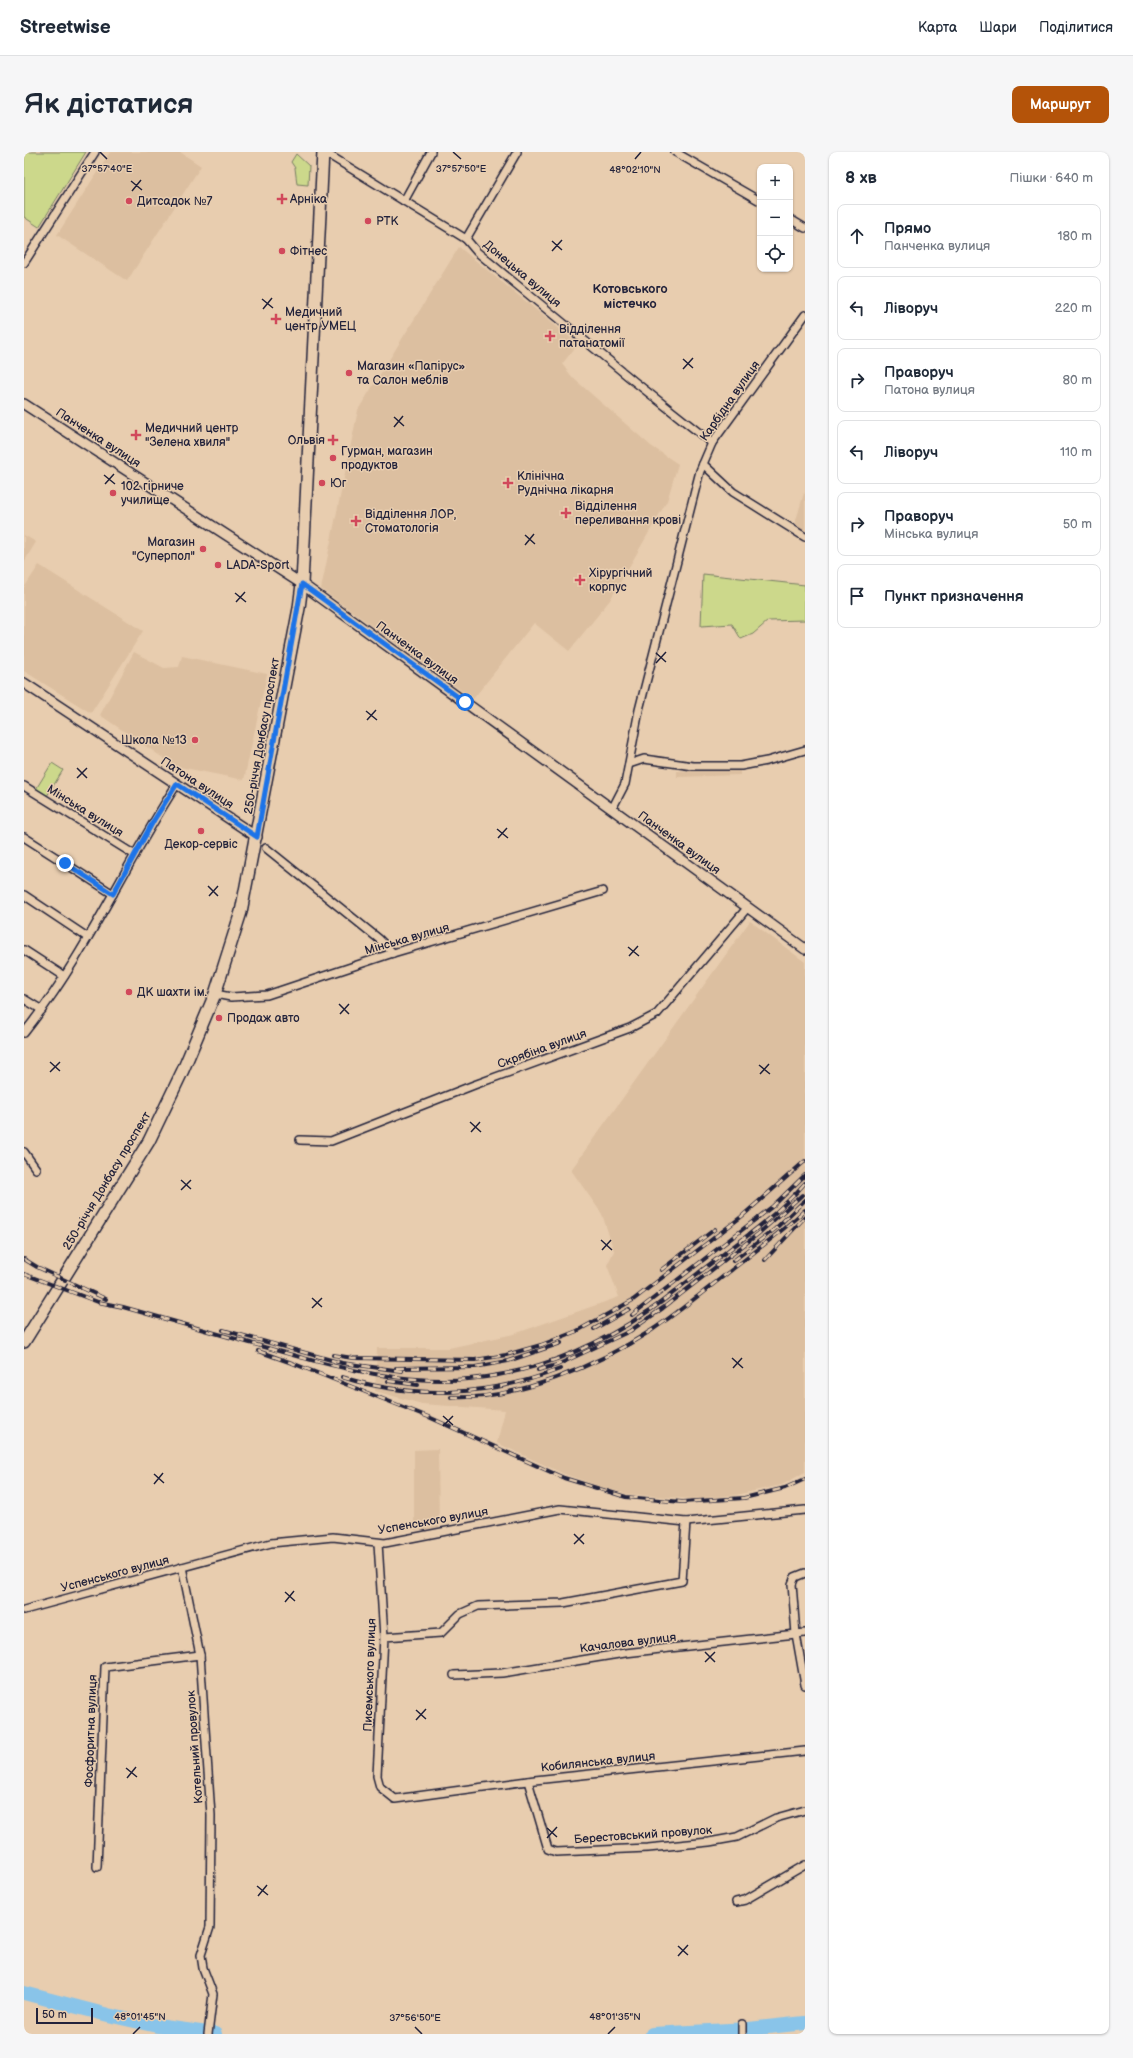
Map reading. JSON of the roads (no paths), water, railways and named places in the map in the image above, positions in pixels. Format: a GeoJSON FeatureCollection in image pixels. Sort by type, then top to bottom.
{"type":"FeatureCollection","features":[{"type":"Feature","properties":{"kind":"main road","name":"250-річчя Донбасу проспект"},"geometry":{"type":"LineString","coordinates":[[24,1342],[149,1141],[184,1070],[215,994],[241,912],[257,837],[302,584],[324,152]]}},
{"type":"Feature","properties":{"kind":"street"},"geometry":{"type":"LineString","coordinates":[[24,263],[95,152]]}},
{"type":"Feature","properties":{"kind":"street","name":"Донецька вулиця"},"geometry":{"type":"LineString","coordinates":[[324,152],[466,239],[483,257],[712,443]]}},
{"type":"Feature","properties":{"kind":"street"},"geometry":{"type":"LineString","coordinates":[[404,201],[431,152]]}},
{"type":"Feature","properties":{"kind":"street"},"geometry":{"type":"LineString","coordinates":[[466,239],[518,152]]}},
{"type":"Feature","properties":{"kind":"street"},"geometry":{"type":"LineString","coordinates":[[675,152],[758,200]]}},
{"type":"Feature","properties":{"kind":"street"},"geometry":{"type":"LineString","coordinates":[[793,221],[805,228]]}},
{"type":"Feature","properties":{"kind":"street","name":"Карбідна вулиця"},"geometry":{"type":"LineString","coordinates":[[612,809],[625,784],[639,710],[659,626],[703,464],[712,443],[805,315]]}},
{"type":"Feature","properties":{"kind":"street","name":"Панченка вулиця"},"geometry":{"type":"LineString","coordinates":[[24,404],[302,584],[805,949]]}},
{"type":"Feature","properties":{"kind":"street"},"geometry":{"type":"LineString","coordinates":[[703,464],[733,492],[805,537]]}},
{"type":"Feature","properties":{"kind":"street","name":"Патона вулиця"},"geometry":{"type":"LineString","coordinates":[[24,683],[257,837]]}},
{"type":"Feature","properties":{"kind":"street"},"geometry":{"type":"LineString","coordinates":[[629,764],[644,759],[693,766],[741,766],[805,750]]}},
{"type":"Feature","properties":{"kind":"street"},"geometry":{"type":"LineString","coordinates":[[24,1033],[42,1010],[64,976],[177,784]]}},
{"type":"Feature","properties":{"kind":"street","name":"Мінська вулиця"},"geometry":{"type":"LineString","coordinates":[[24,786],[135,855]]}},
{"type":"Feature","properties":{"kind":"street"},"geometry":{"type":"LineString","coordinates":[[24,837],[113,894]]}},
{"type":"Feature","properties":{"kind":"street"},"geometry":{"type":"LineString","coordinates":[[266,848],[379,939],[393,953]]}},
{"type":"Feature","properties":{"kind":"street","name":"Мінська вулиця"},"geometry":{"type":"LineString","coordinates":[[215,994],[231,997],[267,995],[393,953],[603,891]]}},
{"type":"Feature","properties":{"kind":"street"},"geometry":{"type":"LineString","coordinates":[[24,895],[87,937]]}},
{"type":"Feature","properties":{"kind":"street","name":"Скрябіна вулиця"},"geometry":{"type":"LineString","coordinates":[[300,1140],[331,1141],[474,1085],[630,1028],[651,1018],[658,1014],[748,907]]}},
{"type":"Feature","properties":{"kind":"street"},"geometry":{"type":"LineString","coordinates":[[24,950],[64,976]]}},
{"type":"Feature","properties":{"kind":"street"},"geometry":{"type":"LineString","coordinates":[[24,998],[42,1010]]}},
{"type":"Feature","properties":{"kind":"street"},"geometry":{"type":"LineString","coordinates":[[24,1152],[36,1169]]}},
{"type":"Feature","properties":{"kind":"street","name":"Успенського вулиця"},"geometry":{"type":"LineString","coordinates":[[24,1610],[272,1543],[332,1537],[378,1543],[560,1509],[686,1522],[805,1510]]}},
{"type":"Feature","properties":{"kind":"street"},"geometry":{"type":"LineString","coordinates":[[384,1638],[441,1633],[460,1614],[478,1606],[563,1603],[682,1581],[686,1522]]}},
{"type":"Feature","properties":{"kind":"street","name":"Писемського вулиця"},"geometry":{"type":"LineString","coordinates":[[378,1543],[384,1638],[377,1776],[380,1787],[395,1800]]}},
{"type":"Feature","properties":{"kind":"street","name":"Котельний провулок"},"geometry":{"type":"LineString","coordinates":[[182,1567],[200,1654],[211,1815],[210,1927],[201,1955],[203,1968],[213,1994],[208,2034]]}},
{"type":"Feature","properties":{"kind":"street"},"geometry":{"type":"LineString","coordinates":[[805,1573],[796,1577],[792,1584],[796,1634],[805,1685]]}},
{"type":"Feature","properties":{"kind":"street","name":"Качалова вулиця"},"geometry":{"type":"LineString","coordinates":[[454,1675],[502,1673],[625,1653],[805,1633]]}},
{"type":"Feature","properties":{"kind":"street","name":"Фосфоритна вулиця"},"geometry":{"type":"LineString","coordinates":[[97,1867],[105,1667],[200,1654]]}},
{"type":"Feature","properties":{"kind":"street","name":"Кобилянська вулиця"},"geometry":{"type":"LineString","coordinates":[[395,1800],[528,1781],[805,1751]]}},
{"type":"Feature","properties":{"kind":"street","name":"Берестовський провулок"},"geometry":{"type":"LineString","coordinates":[[528,1781],[548,1850],[556,1852],[648,1848],[709,1842],[737,1837],[776,1818],[805,1810]]}},
{"type":"Feature","properties":{"kind":"street"},"geometry":{"type":"LineString","coordinates":[[736,1902],[745,1900],[805,1865]]}},
{"type":"Feature","properties":{"kind":"street"},"geometry":{"type":"LineString","coordinates":[[742,2024],[742,2034]]}},
{"type":"Feature","properties":{"kind":"waterway"},"geometry":{"type":"LineString","coordinates":[[24,1993],[157,2026],[215,2034]]}},
{"type":"Feature","properties":{"kind":"waterway"},"geometry":{"type":"LineString","coordinates":[[652,2034],[749,2029],[805,2023]]}},
{"type":"Feature","properties":{"kind":"railway"},"geometry":{"type":"LineString","coordinates":[[333,1355],[353,1358],[475,1360],[506,1355],[541,1345],[577,1331],[633,1300],[741,1217],[805,1161]]}},
{"type":"Feature","properties":{"kind":"railway"},"geometry":{"type":"LineString","coordinates":[[632,1315],[773,1206],[805,1175]]}},
{"type":"Feature","properties":{"kind":"railway"},"geometry":{"type":"LineString","coordinates":[[24,1274],[98,1302],[123,1307],[311,1360],[373,1374],[404,1378],[435,1380],[467,1379],[498,1375],[537,1366],[595,1343],[613,1333],[659,1304],[751,1233],[779,1209],[805,1183]]}},
{"type":"Feature","properties":{"kind":"railway"},"geometry":{"type":"LineString","coordinates":[[538,1370],[557,1365],[630,1331],[663,1308],[758,1234],[802,1195]]}},
{"type":"Feature","properties":{"kind":"railway"},"geometry":{"type":"LineString","coordinates":[[733,1261],[775,1229],[805,1200]]}},
{"type":"Feature","properties":{"kind":"railway"},"geometry":{"type":"LineString","coordinates":[[451,1397],[476,1397],[529,1387],[582,1368],[607,1356],[631,1343],[670,1318],[805,1210]]}},
{"type":"Feature","properties":{"kind":"railway"},"geometry":{"type":"LineString","coordinates":[[765,1260],[805,1217]]}},
{"type":"Feature","properties":{"kind":"railway"},"geometry":{"type":"LineString","coordinates":[[661,1270],[715,1229]]}},
{"type":"Feature","properties":{"kind":"railway"},"geometry":{"type":"LineString","coordinates":[[24,1259],[37,1267],[106,1299]]}},
{"type":"Feature","properties":{"kind":"railway"},"geometry":{"type":"LineString","coordinates":[[594,1329],[629,1309]]}},
{"type":"Feature","properties":{"kind":"railway"},"geometry":{"type":"LineString","coordinates":[[223,1330],[342,1363],[402,1371]]}},
{"type":"Feature","properties":{"kind":"railway"},"geometry":{"type":"LineString","coordinates":[[396,1368],[475,1367],[508,1361],[561,1343]]}},
{"type":"Feature","properties":{"kind":"railway"},"geometry":{"type":"LineString","coordinates":[[258,1351],[431,1418],[564,1478],[626,1497],[682,1502],[744,1498],[785,1488],[805,1479]]}},
{"type":"Feature","properties":{"kind":"railway"},"geometry":{"type":"LineString","coordinates":[[342,1377],[396,1389],[424,1392],[452,1392],[507,1385],[560,1369]]}},
{"type":"Feature","properties":{"kind":"railway"},"geometry":{"type":"LineString","coordinates":[[388,1381],[418,1385]]}},
{"type":"Feature","properties":{"kind":"place","name":"Арніка"},"geometry":{"type":"Point","coordinates":[282,199]}},
{"type":"Feature","properties":{"kind":"place","name":"Дитсадок №7"},"geometry":{"type":"Point","coordinates":[129,201]}},
{"type":"Feature","properties":{"kind":"place","name":"РТК"},"geometry":{"type":"Point","coordinates":[368,221]}},
{"type":"Feature","properties":{"kind":"place","name":"Фітнес"},"geometry":{"type":"Point","coordinates":[282,251]}},
{"type":"Feature","properties":{"kind":"place","name":"Медичний центр УМЕЦ"},"geometry":{"type":"Point","coordinates":[276,319]}},
{"type":"Feature","properties":{"kind":"place","name":"Відділення патанатомії"},"geometry":{"type":"Point","coordinates":[550,336]}},
{"type":"Feature","properties":{"kind":"place","name":"Магазин «Папірус» та Салон меблів"},"geometry":{"type":"Point","coordinates":[349,373]}},
{"type":"Feature","properties":{"kind":"place","name":"Медичний центр \"Зелена хвиля\""},"geometry":{"type":"Point","coordinates":[136,435]}},
{"type":"Feature","properties":{"kind":"place","name":"Ольвія"},"geometry":{"type":"Point","coordinates":[333,440]}},
{"type":"Feature","properties":{"kind":"place","name":"Гурман, магазин продуктов"},"geometry":{"type":"Point","coordinates":[333,458]}},
{"type":"Feature","properties":{"kind":"place","name":"Юг"},"geometry":{"type":"Point","coordinates":[322,483]}},
{"type":"Feature","properties":{"kind":"place","name":"Клінічна Руднічна лікарня"},"geometry":{"type":"Point","coordinates":[508,483]}},
{"type":"Feature","properties":{"kind":"place","name":"102 гірниче училище"},"geometry":{"type":"Point","coordinates":[113,493]}},
{"type":"Feature","properties":{"kind":"place","name":"Відділення переливання крові"},"geometry":{"type":"Point","coordinates":[566,513]}},
{"type":"Feature","properties":{"kind":"place","name":"Відділення ЛОР, Стоматологія"},"geometry":{"type":"Point","coordinates":[356,521]}},
{"type":"Feature","properties":{"kind":"place","name":"Магазин \"Суперпол\""},"geometry":{"type":"Point","coordinates":[203,549]}},
{"type":"Feature","properties":{"kind":"place","name":"LADA-Sport"},"geometry":{"type":"Point","coordinates":[218,565]}},
{"type":"Feature","properties":{"kind":"place","name":"Хірургічний корпус"},"geometry":{"type":"Point","coordinates":[580,580]}},
{"type":"Feature","properties":{"kind":"place","name":"Школа №13"},"geometry":{"type":"Point","coordinates":[195,740]}},
{"type":"Feature","properties":{"kind":"place","name":"Декор-сервіс"},"geometry":{"type":"Point","coordinates":[201,831]}},
{"type":"Feature","properties":{"kind":"place","name":"ДК шахти ім."},"geometry":{"type":"Point","coordinates":[129,992]}},
{"type":"Feature","properties":{"kind":"place","name":"Продаж авто"},"geometry":{"type":"Point","coordinates":[219,1018]}},
{"type":"Feature","properties":{"kind":"district","name":"Котовського містечко"},"geometry":{"type":"Point","coordinates":[630,296]}}]}
